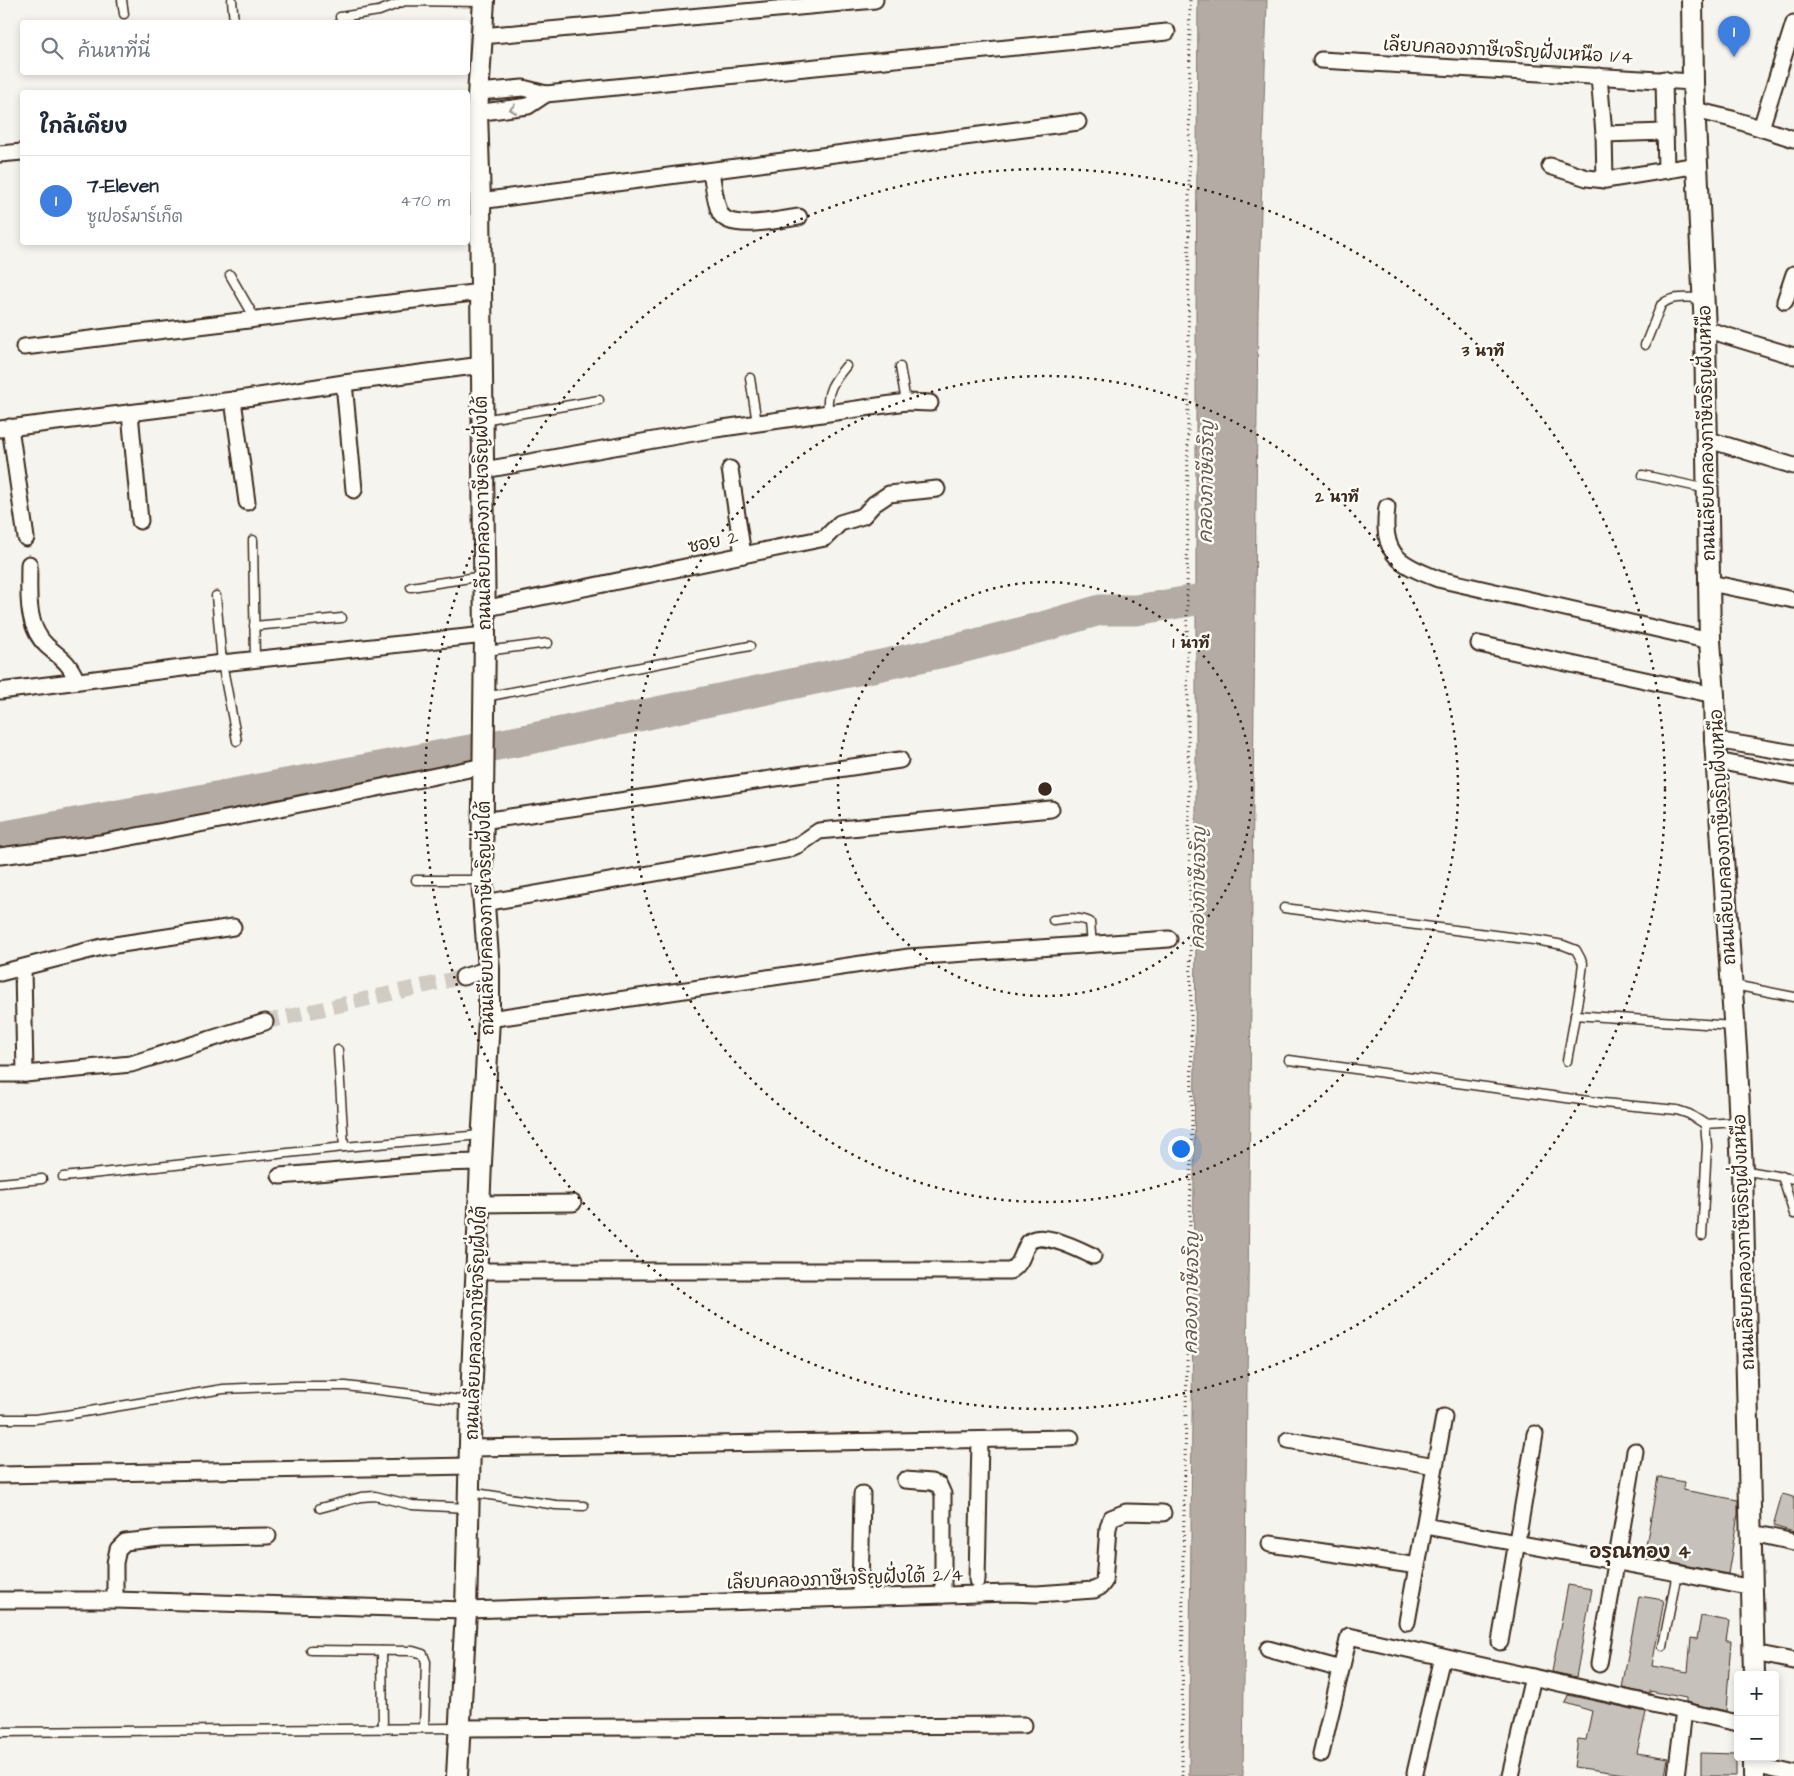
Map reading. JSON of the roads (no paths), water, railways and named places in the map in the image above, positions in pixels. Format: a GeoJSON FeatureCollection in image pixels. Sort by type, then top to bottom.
{"type":"FeatureCollection","features":[{"type":"Feature","properties":{"kind":"street"},"geometry":{"type":"LineString","coordinates":[[482,36],[876,0]]}},
{"type":"Feature","properties":{"kind":"street","name":"ถนนเลียบคลองภาษีเจริญฝั่งเหนือ"},"geometry":{"type":"LineString","coordinates":[[1692,0],[1693,82],[1705,329],[1710,641],[1735,1026],[1742,1170],[1754,1671]]}},
{"type":"Feature","properties":{"kind":"street","name":"ถนนเลียบคลองภาษีเจริญฝั่งใต้"},"geometry":{"type":"LineString","coordinates":[[457,1776],[466,1610],[471,1401],[481,1204],[481,1162],[490,1019],[489,968],[482,880],[484,470],[480,201],[472,113],[478,92],[484,1]]}},
{"type":"Feature","properties":{"kind":"street"},"geometry":{"type":"LineString","coordinates":[[1761,128],[1794,23]]}},
{"type":"Feature","properties":{"kind":"street"},"geometry":{"type":"LineString","coordinates":[[478,92],[523,88],[546,94],[1167,32]]}},
{"type":"Feature","properties":{"kind":"street","name":"เลียบคลองภาษีเจริญฝั่งเหนือ 1/4"},"geometry":{"type":"LineString","coordinates":[[1321,60],[1693,82]]}},
{"type":"Feature","properties":{"kind":"street"},"geometry":{"type":"LineString","coordinates":[[1599,76],[1606,180]]}},
{"type":"Feature","properties":{"kind":"street"},"geometry":{"type":"LineString","coordinates":[[1664,79],[1666,170]]}},
{"type":"Feature","properties":{"kind":"street"},"geometry":{"type":"LineString","coordinates":[[472,113],[528,106],[546,94]]}},
{"type":"Feature","properties":{"kind":"street"},"geometry":{"type":"LineString","coordinates":[[1695,110],[1794,138]]}},
{"type":"Feature","properties":{"kind":"street"},"geometry":{"type":"LineString","coordinates":[[480,201],[1078,122]]}},
{"type":"Feature","properties":{"kind":"street"},"geometry":{"type":"LineString","coordinates":[[1604,134],[1665,132]]}},
{"type":"Feature","properties":{"kind":"street"},"geometry":{"type":"LineString","coordinates":[[0,154],[20,152]]}},
{"type":"Feature","properties":{"kind":"street"},"geometry":{"type":"LineString","coordinates":[[1550,166],[1587,178],[1606,180],[1698,166]]}},
{"type":"Feature","properties":{"kind":"street"},"geometry":{"type":"LineString","coordinates":[[711,170],[720,212],[727,220],[743,224],[799,217]]}},
{"type":"Feature","properties":{"kind":"street"},"geometry":{"type":"LineString","coordinates":[[1784,302],[1794,274]]}},
{"type":"Feature","properties":{"kind":"street"},"geometry":{"type":"LineString","coordinates":[[24,347],[481,292]]}},
{"type":"Feature","properties":{"kind":"street"},"geometry":{"type":"LineString","coordinates":[[1705,329],[1794,356]]}},
{"type":"Feature","properties":{"kind":"street"},"geometry":{"type":"LineString","coordinates":[[26,538],[5,428],[233,400],[482,365]]}},
{"type":"Feature","properties":{"kind":"street"},"geometry":{"type":"LineString","coordinates":[[344,383],[354,490]]}},
{"type":"Feature","properties":{"kind":"street"},"geometry":{"type":"LineString","coordinates":[[233,400],[247,502]]}},
{"type":"Feature","properties":{"kind":"street"},"geometry":{"type":"LineString","coordinates":[[484,470],[716,428],[906,402],[930,403]]}},
{"type":"Feature","properties":{"kind":"street"},"geometry":{"type":"LineString","coordinates":[[130,413],[140,521]]}},
{"type":"Feature","properties":{"kind":"street"},"geometry":{"type":"LineString","coordinates":[[1706,439],[1794,466]]}},
{"type":"Feature","properties":{"kind":"street"},"geometry":{"type":"LineString","coordinates":[[730,470],[743,555]]}},
{"type":"Feature","properties":{"kind":"street","name":"ซอย 2"},"geometry":{"type":"LineString","coordinates":[[483,609],[825,538],[840,524],[863,516],[874,504],[888,494],[937,489]]}},
{"type":"Feature","properties":{"kind":"street"},"geometry":{"type":"LineString","coordinates":[[1386,507],[1385,528],[1390,544],[1398,559],[1438,579],[1710,641]]}},
{"type":"Feature","properties":{"kind":"street"},"geometry":{"type":"LineString","coordinates":[[28,564],[29,605],[35,631],[46,645],[67,662],[77,681]]}},
{"type":"Feature","properties":{"kind":"street"},"geometry":{"type":"LineString","coordinates":[[1710,583],[1794,600]]}},
{"type":"Feature","properties":{"kind":"street"},"geometry":{"type":"LineString","coordinates":[[0,691],[222,663],[484,643]]}},
{"type":"Feature","properties":{"kind":"street"},"geometry":{"type":"LineString","coordinates":[[1479,644],[1714,695]]}},
{"type":"Feature","properties":{"kind":"street"},"geometry":{"type":"LineString","coordinates":[[1715,740],[1794,753]]}},
{"type":"Feature","properties":{"kind":"street"},"geometry":{"type":"LineString","coordinates":[[0,856],[100,843],[236,817],[483,755]]}},
{"type":"Feature","properties":{"kind":"street"},"geometry":{"type":"LineString","coordinates":[[482,821],[900,760]]}},
{"type":"Feature","properties":{"kind":"street"},"geometry":{"type":"LineString","coordinates":[[1717,760],[1794,776]]}},
{"type":"Feature","properties":{"kind":"street"},"geometry":{"type":"LineString","coordinates":[[484,903],[786,850],[800,844],[819,831],[1051,809]]}},
{"type":"Feature","properties":{"kind":"street"},"geometry":{"type":"LineString","coordinates":[[0,973],[102,947],[233,927]]}},
{"type":"Feature","properties":{"kind":"street"},"geometry":{"type":"LineString","coordinates":[[490,1019],[910,957],[1092,946],[1169,939]]}},
{"type":"Feature","properties":{"kind":"street"},"geometry":{"type":"LineString","coordinates":[[23,968],[25,1074]]}},
{"type":"Feature","properties":{"kind":"street"},"geometry":{"type":"LineString","coordinates":[[463,976],[489,968]]}},
{"type":"Feature","properties":{"kind":"street"},"geometry":{"type":"LineString","coordinates":[[0,1074],[25,1074],[130,1064],[265,1022]]}},
{"type":"Feature","properties":{"kind":"street"},"geometry":{"type":"LineString","coordinates":[[280,1176],[438,1163],[481,1162]]}},
{"type":"Feature","properties":{"kind":"street"},"geometry":{"type":"LineString","coordinates":[[481,1204],[573,1203]]}},
{"type":"Feature","properties":{"kind":"street"},"geometry":{"type":"LineString","coordinates":[[478,1272],[1010,1271],[1016,1268],[1028,1243],[1034,1239],[1066,1243],[1093,1256]]}},
{"type":"Feature","properties":{"kind":"street"},"geometry":{"type":"LineString","coordinates":[[1407,1622],[1444,1417]]}},
{"type":"Feature","properties":{"kind":"street"},"geometry":{"type":"LineString","coordinates":[[1500,1642],[1535,1434]]}},
{"type":"Feature","properties":{"kind":"street"},"geometry":{"type":"LineString","coordinates":[[0,1475],[471,1457],[1071,1438]]}},
{"type":"Feature","properties":{"kind":"street"},"geometry":{"type":"LineString","coordinates":[[978,1580],[980,1440]]}},
{"type":"Feature","properties":{"kind":"street"},"geometry":{"type":"LineString","coordinates":[[1288,1440],[1436,1466]]}},
{"type":"Feature","properties":{"kind":"street"},"geometry":{"type":"LineString","coordinates":[[1599,1664],[1635,1451]]}},
{"type":"Feature","properties":{"kind":"street"},"geometry":{"type":"LineString","coordinates":[[905,1480],[931,1482],[939,1485],[943,1494],[943,1595]]}},
{"type":"Feature","properties":{"kind":"street"},"geometry":{"type":"LineString","coordinates":[[860,1598],[862,1494]]}},
{"type":"Feature","properties":{"kind":"street","name":"เลียบคลองภาษีเจริญฝั่งใต้ 2/4"},"geometry":{"type":"LineString","coordinates":[[0,1600],[115,1600],[466,1610],[1009,1593],[1037,1594],[1094,1590],[1104,1582],[1108,1528],[1111,1518],[1126,1512],[1163,1513]]}},
{"type":"Feature","properties":{"kind":"street"},"geometry":{"type":"LineString","coordinates":[[1425,1526],[1677,1572],[1752,1588]]}},
{"type":"Feature","properties":{"kind":"street"},"geometry":{"type":"LineString","coordinates":[[1752,1533],[1794,1542]]}},
{"type":"Feature","properties":{"kind":"street"},"geometry":{"type":"LineString","coordinates":[[115,1600],[115,1563],[118,1549],[125,1542],[147,1538],[268,1536]]}},
{"type":"Feature","properties":{"kind":"street"},"geometry":{"type":"LineString","coordinates":[[1270,1544],[1418,1566]]}},
{"type":"Feature","properties":{"kind":"street"},"geometry":{"type":"LineString","coordinates":[[1321,1754],[1349,1636],[1734,1722]]}},
{"type":"Feature","properties":{"kind":"street"},"geometry":{"type":"LineString","coordinates":[[1268,1649],[1341,1669]]}},
{"type":"Feature","properties":{"kind":"street"},"geometry":{"type":"LineString","coordinates":[[1754,1653],[1794,1661]]}},
{"type":"Feature","properties":{"kind":"street"},"geometry":{"type":"LineString","coordinates":[[1415,1773],[1442,1657]]}},
{"type":"Feature","properties":{"kind":"street"},"geometry":{"type":"LineString","coordinates":[[1510,1776],[1533,1677]]}},
{"type":"Feature","properties":{"kind":"street"},"geometry":{"type":"LineString","coordinates":[[1676,1776],[1684,1711]]}},
{"type":"Feature","properties":{"kind":"street"},"geometry":{"type":"LineString","coordinates":[[460,1728],[1024,1724]]}},
{"type":"Feature","properties":{"kind":"street"},"geometry":{"type":"LineString","coordinates":[[1754,1766],[1794,1774]]}},
{"type":"Feature","properties":{"kind":"lane"},"geometry":{"type":"LineString","coordinates":[[122,0],[124,14]]}},
{"type":"Feature","properties":{"kind":"lane"},"geometry":{"type":"LineString","coordinates":[[232,0],[234,20]]}},
{"type":"Feature","properties":{"kind":"lane"},"geometry":{"type":"LineString","coordinates":[[340,17],[379,11],[405,1],[484,1]]}},
{"type":"Feature","properties":{"kind":"lane"},"geometry":{"type":"LineString","coordinates":[[230,275],[256,320]]}},
{"type":"Feature","properties":{"kind":"lane"},"geometry":{"type":"LineString","coordinates":[[1645,345],[1661,304],[1672,298],[1704,298]]}},
{"type":"Feature","properties":{"kind":"lane"},"geometry":{"type":"LineString","coordinates":[[828,413],[826,401],[832,382],[846,366]]}},
{"type":"Feature","properties":{"kind":"lane"},"geometry":{"type":"LineString","coordinates":[[900,367],[906,402]]}},
{"type":"Feature","properties":{"kind":"lane"},"geometry":{"type":"LineString","coordinates":[[750,378],[757,423]]}},
{"type":"Feature","properties":{"kind":"lane"},"geometry":{"type":"LineString","coordinates":[[483,420],[598,400]]}},
{"type":"Feature","properties":{"kind":"lane"},"geometry":{"type":"LineString","coordinates":[[1643,475],[1707,489]]}},
{"type":"Feature","properties":{"kind":"lane"},"geometry":{"type":"LineString","coordinates":[[253,540],[255,660]]}},
{"type":"Feature","properties":{"kind":"lane"},"geometry":{"type":"LineString","coordinates":[[411,587],[483,576]]}},
{"type":"Feature","properties":{"kind":"lane"},"geometry":{"type":"LineString","coordinates":[[216,596],[222,663],[236,740]]}},
{"type":"Feature","properties":{"kind":"lane"},"geometry":{"type":"LineString","coordinates":[[254,626],[342,618]]}},
{"type":"Feature","properties":{"kind":"lane"},"geometry":{"type":"LineString","coordinates":[[484,643],[548,643]]}},
{"type":"Feature","properties":{"kind":"lane"},"geometry":{"type":"LineString","coordinates":[[483,698],[750,646]]}},
{"type":"Feature","properties":{"kind":"lane"},"geometry":{"type":"LineString","coordinates":[[416,880],[482,880]]}},
{"type":"Feature","properties":{"kind":"lane"},"geometry":{"type":"LineString","coordinates":[[1284,908],[1563,944],[1576,950],[1582,962],[1567,1061]]}},
{"type":"Feature","properties":{"kind":"lane"},"geometry":{"type":"LineString","coordinates":[[1053,920],[1076,918],[1090,922],[1092,946]]}},
{"type":"Feature","properties":{"kind":"lane"},"geometry":{"type":"LineString","coordinates":[[1732,985],[1794,997]]}},
{"type":"Feature","properties":{"kind":"lane"},"geometry":{"type":"LineString","coordinates":[[1575,1015],[1735,1026]]}},
{"type":"Feature","properties":{"kind":"lane"},"geometry":{"type":"LineString","coordinates":[[338,1050],[344,1147]]}},
{"type":"Feature","properties":{"kind":"lane"},"geometry":{"type":"LineString","coordinates":[[1289,1060],[1603,1103],[1677,1110],[1705,1124],[1740,1121]]}},
{"type":"Feature","properties":{"kind":"lane"},"geometry":{"type":"LineString","coordinates":[[1702,1236],[1707,1146],[1705,1124]]}},
{"type":"Feature","properties":{"kind":"lane"},"geometry":{"type":"LineString","coordinates":[[63,1177],[344,1147],[484,1135]]}},
{"type":"Feature","properties":{"kind":"lane"},"geometry":{"type":"LineString","coordinates":[[1742,1170],[1794,1179]]}},
{"type":"Feature","properties":{"kind":"lane"},"geometry":{"type":"LineString","coordinates":[[1782,1176],[1794,1214]]}},
{"type":"Feature","properties":{"kind":"lane"},"geometry":{"type":"LineString","coordinates":[[0,1184],[42,1179]]}},
{"type":"Feature","properties":{"kind":"lane"},"geometry":{"type":"LineString","coordinates":[[0,1419],[35,1419],[66,1416],[223,1390],[295,1386],[346,1386],[471,1401]]}},
{"type":"Feature","properties":{"kind":"lane"},"geometry":{"type":"LineString","coordinates":[[320,1508],[361,1497],[375,1496],[412,1505],[469,1500],[584,1506]]}},
{"type":"Feature","properties":{"kind":"lane"},"geometry":{"type":"LineString","coordinates":[[1663,1646],[1677,1572]]}},
{"type":"Feature","properties":{"kind":"lane"},"geometry":{"type":"LineString","coordinates":[[311,1650],[413,1651],[423,1654],[426,1662],[424,1728]]}},
{"type":"Feature","properties":{"kind":"lane"},"geometry":{"type":"LineString","coordinates":[[382,1651],[383,1729]]}},
{"type":"Feature","properties":{"kind":"lane"},"geometry":{"type":"LineString","coordinates":[[0,1732],[460,1728]]}},
{"type":"Feature","properties":{"kind":"water","name":"คลองภาษีเจริญ"},"geometry":{"type":"Polygon","coordinates":[[[1198,0],[1267,0],[1258,313],[1243,1776],[1189,1776],[1196,934],[1198,0]]]}},
{"type":"Feature","properties":{"kind":"waterway"},"geometry":{"type":"LineString","coordinates":[[0,837],[524,740],[953,650],[1100,610],[1136,610],[1226,595]]}},
{"type":"Feature","properties":{"kind":"tunnel"},"geometry":{"type":"LineString","coordinates":[[265,1022],[463,977]]}},
{"type":"Feature","properties":{"kind":"place","name":"7-Eleven"},"geometry":{"type":"Point","coordinates":[1734,57]}},
{"type":"Feature","properties":{"kind":"district","name":"อรุณทอง 4"},"geometry":{"type":"Point","coordinates":[1640,1552]}}]}
